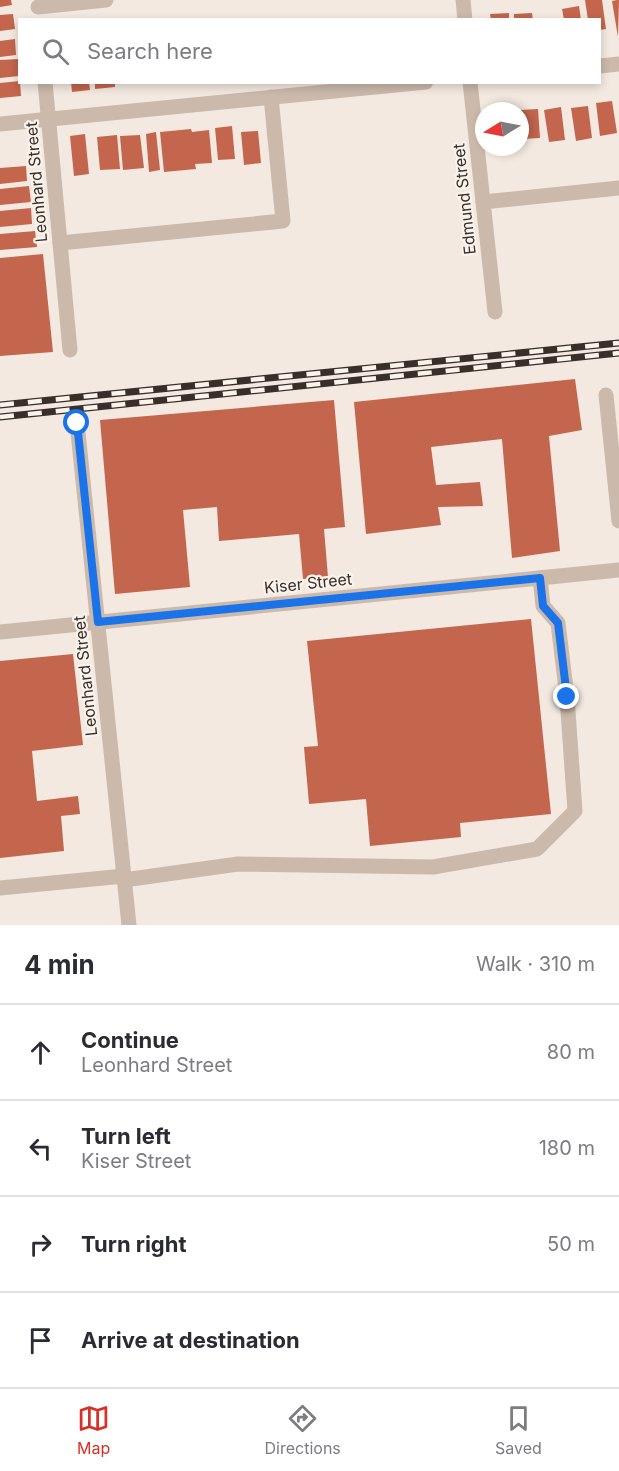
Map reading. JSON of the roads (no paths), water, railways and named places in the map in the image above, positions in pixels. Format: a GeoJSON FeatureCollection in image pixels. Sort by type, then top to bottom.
{"type":"FeatureCollection","features":[{"type":"Feature","properties":{"kind":"street"},"geometry":{"type":"LineString","coordinates":[[38,9],[106,0]]}},
{"type":"Feature","properties":{"kind":"street"},"geometry":{"type":"LineString","coordinates":[[463,0],[465,18]]}},
{"type":"Feature","properties":{"kind":"street"},"geometry":{"type":"LineString","coordinates":[[601,66],[619,64]]}},
{"type":"Feature","properties":{"kind":"street","name":"Leonhard Street"},"geometry":{"type":"LineString","coordinates":[[45,84],[70,350]]}},
{"type":"Feature","properties":{"kind":"street"},"geometry":{"type":"LineString","coordinates":[[0,124],[407,84]]}},
{"type":"Feature","properties":{"kind":"street","name":"Edmund Street"},"geometry":{"type":"LineString","coordinates":[[470,84],[495,312]]}},
{"type":"Feature","properties":{"kind":"street"},"geometry":{"type":"LineString","coordinates":[[60,243],[283,221],[272,98]]}},
{"type":"Feature","properties":{"kind":"street"},"geometry":{"type":"LineString","coordinates":[[483,202],[619,188]]}},
{"type":"Feature","properties":{"kind":"street"},"geometry":{"type":"LineString","coordinates":[[606,395],[616,451],[619,521]]}},
{"type":"Feature","properties":{"kind":"street","name":"Leonhard Street"},"geometry":{"type":"LineString","coordinates":[[77,423],[129,925]]}},
{"type":"Feature","properties":{"kind":"street","name":"Kiser Street"},"geometry":{"type":"LineString","coordinates":[[0,632],[619,570]]}},
{"type":"Feature","properties":{"kind":"street"},"geometry":{"type":"LineString","coordinates":[[0,888],[124,878],[238,864],[433,867],[537,849],[575,811],[567,697],[558,623],[543,606],[540,578]]}},
{"type":"Feature","properties":{"kind":"railway"},"geometry":{"type":"LineString","coordinates":[[0,405],[619,343]]}},
{"type":"Feature","properties":{"kind":"railway"},"geometry":{"type":"LineString","coordinates":[[0,417],[619,353]]}}]}
